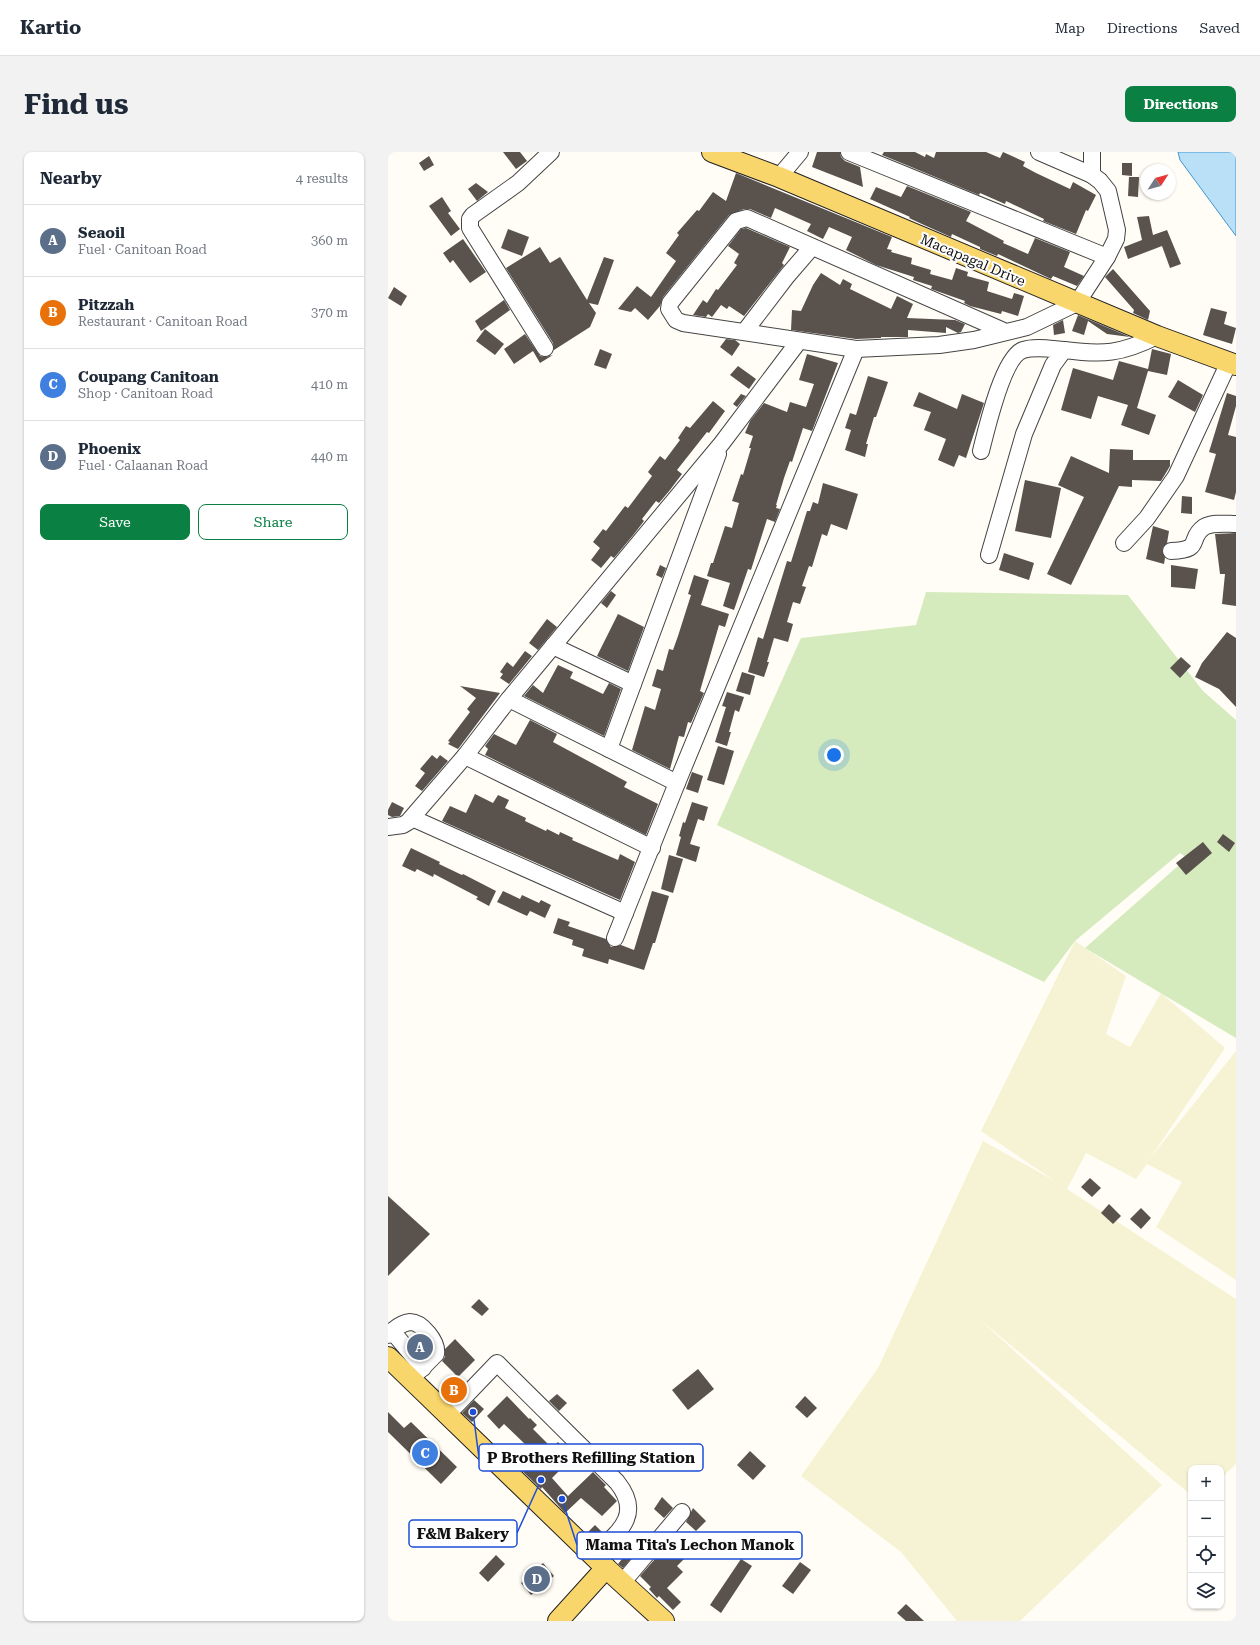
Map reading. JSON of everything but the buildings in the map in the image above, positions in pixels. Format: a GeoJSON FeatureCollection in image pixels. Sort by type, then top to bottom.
{"type":"FeatureCollection","features":[{"type":"Feature","properties":{"kind":"main road","name":"Macapagal Drive"},"geometry":{"type":"LineString","coordinates":[[723,154],[1157,336],[1232,363]]}},
{"type":"Feature","properties":{"kind":"main road"},"geometry":{"type":"LineString","coordinates":[[388,1357],[417,1374],[447,1415],[622,1583],[664,1621]]}},
{"type":"Feature","properties":{"kind":"main road"},"geometry":{"type":"LineString","coordinates":[[558,1621],[600,1562]]}},
{"type":"Feature","properties":{"kind":"street"},"geometry":{"type":"LineString","coordinates":[[545,348],[470,228],[470,219],[473,215],[518,183],[551,152]]}},
{"type":"Feature","properties":{"kind":"street"},"geometry":{"type":"LineString","coordinates":[[779,177],[800,152]]}},
{"type":"Feature","properties":{"kind":"street"},"geometry":{"type":"LineString","coordinates":[[849,152],[1107,257]]}},
{"type":"Feature","properties":{"kind":"street"},"geometry":{"type":"LineString","coordinates":[[1006,332],[751,219],[741,218],[736,221],[670,303],[669,309],[676,320],[683,323],[799,342],[856,349],[939,345],[974,340],[1027,327],[1077,303],[1107,257],[1116,239],[1117,230],[1112,206],[1105,185],[1092,175],[1039,152]]}},
{"type":"Feature","properties":{"kind":"street"},"geometry":{"type":"LineString","coordinates":[[1092,152],[1092,175]]}},
{"type":"Feature","properties":{"kind":"street"},"geometry":{"type":"LineString","coordinates":[[745,332],[787,276],[812,247]]}},
{"type":"Feature","properties":{"kind":"street"},"geometry":{"type":"LineString","coordinates":[[981,451],[998,388],[1018,354],[1026,349],[1113,353],[1157,336]]}},
{"type":"Feature","properties":{"kind":"street"},"geometry":{"type":"LineString","coordinates":[[388,827],[403,825],[412,818],[465,756],[509,699],[722,443],[799,342]]}},
{"type":"Feature","properties":{"kind":"street"},"geometry":{"type":"LineString","coordinates":[[616,938],[677,783],[856,349]]}},
{"type":"Feature","properties":{"kind":"street"},"geometry":{"type":"LineString","coordinates":[[989,554],[1024,434],[1053,365],[1064,350]]}},
{"type":"Feature","properties":{"kind":"street"},"geometry":{"type":"LineString","coordinates":[[1124,543],[1147,518],[1176,476],[1232,363]]}},
{"type":"Feature","properties":{"kind":"street"},"geometry":{"type":"LineString","coordinates":[[609,749],[722,443]]}},
{"type":"Feature","properties":{"kind":"street"},"geometry":{"type":"LineString","coordinates":[[1171,551],[1186,550],[1193,546],[1200,532],[1205,527],[1213,524],[1236,524]]}},
{"type":"Feature","properties":{"kind":"street"},"geometry":{"type":"LineString","coordinates":[[553,646],[633,684]]}},
{"type":"Feature","properties":{"kind":"street"},"geometry":{"type":"LineString","coordinates":[[509,699],[677,783]]}},
{"type":"Feature","properties":{"kind":"street"},"geometry":{"type":"LineString","coordinates":[[465,756],[652,848]]}},
{"type":"Feature","properties":{"kind":"street"},"geometry":{"type":"LineString","coordinates":[[412,818],[625,913]]}},
{"type":"Feature","properties":{"kind":"street"},"geometry":{"type":"LineString","coordinates":[[410,1322],[418,1324],[435,1343],[436,1354],[417,1374],[390,1333],[402,1324],[410,1322]]}},
{"type":"Feature","properties":{"kind":"street"},"geometry":{"type":"LineString","coordinates":[[447,1415],[497,1363],[617,1482],[628,1499],[629,1509],[627,1521],[600,1562]]}},
{"type":"Feature","properties":{"kind":"street"},"geometry":{"type":"LineString","coordinates":[[622,1583],[682,1512]]}},
{"type":"Feature","properties":{"kind":"shaded area"},"geometry":{"type":"Polygon","coordinates":[[[1075,941],[1126,976],[1106,1034],[1130,1047],[1161,993],[1225,1048],[1151,1157],[1236,1051],[1236,1280],[1156,1227],[1182,1182],[1147,1164],[1136,1179],[1086,1153],[1067,1189],[1236,1299],[1236,1464],[1224,1475],[1224,1465],[1188,1465],[1188,1493],[978,1318],[1162,1485],[1020,1621],[957,1621],[901,1552],[801,1476],[878,1368],[983,1141],[1055,1181],[981,1131],[1075,941]]]}},
{"type":"Feature","properties":{"kind":"green space"},"geometry":{"type":"Polygon","coordinates":[[[926,592],[1128,595],[1203,691],[1236,720],[1236,1038],[1085,948],[1187,858],[1180,853],[1075,941],[1044,982],[717,825],[801,638],[916,625],[926,592]]]}},
{"type":"Feature","properties":{"kind":"water"},"geometry":{"type":"Polygon","coordinates":[[[1178,152],[1236,152],[1236,236],[1180,160],[1178,152]]]}},
{"type":"Feature","properties":{"kind":"place","name":"Seaoil"},"geometry":{"type":"Point","coordinates":[420,1347]}},
{"type":"Feature","properties":{"kind":"place","name":"Pitzzah"},"geometry":{"type":"Point","coordinates":[454,1390]}},
{"type":"Feature","properties":{"kind":"place","name":"P Brothers Refilling Station"},"geometry":{"type":"Point","coordinates":[473,1412]}},
{"type":"Feature","properties":{"kind":"place","name":"Coupang Canitoan"},"geometry":{"type":"Point","coordinates":[425,1453]}},
{"type":"Feature","properties":{"kind":"place","name":"F&M Bakery"},"geometry":{"type":"Point","coordinates":[541,1480]}},
{"type":"Feature","properties":{"kind":"place","name":"Mama Tita's Lechon Manok"},"geometry":{"type":"Point","coordinates":[562,1499]}},
{"type":"Feature","properties":{"kind":"place","name":"Phoenix"},"geometry":{"type":"Point","coordinates":[537,1579]}}]}
